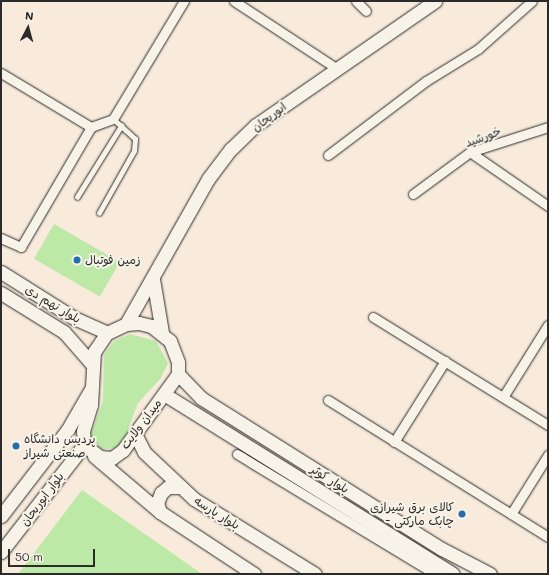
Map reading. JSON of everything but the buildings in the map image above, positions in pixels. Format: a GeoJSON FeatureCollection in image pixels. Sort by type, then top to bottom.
{"type":"FeatureCollection","features":[{"type":"Feature","properties":{"kind":"main road","name":"ابوریحان"},"geometry":{"type":"LineString","coordinates":[[126,324],[153,279],[208,179],[231,149],[256,125],[336,68],[435,1]]}},
{"type":"Feature","properties":{"kind":"main road","name":"بلوار نهم دی"},"geometry":{"type":"LineString","coordinates":[[1,272],[74,318],[107,333]]}},
{"type":"Feature","properties":{"kind":"main road"},"geometry":{"type":"LineString","coordinates":[[153,279],[162,332],[176,351],[178,374]]}},
{"type":"Feature","properties":{"kind":"main road","name":"بلوار نهم دی"},"geometry":{"type":"LineString","coordinates":[[1,293],[64,332],[92,364]]}},
{"type":"Feature","properties":{"kind":"main road"},"geometry":{"type":"LineString","coordinates":[[162,332],[139,323],[126,324],[107,333],[97,347],[92,364],[93,386],[83,431],[87,450],[160,512],[254,574]]}},
{"type":"Feature","properties":{"kind":"main road","name":"میدان ولایت"},"geometry":{"type":"LineString","coordinates":[[87,450],[112,458],[123,450],[178,374]]}},
{"type":"Feature","properties":{"kind":"main road","name":"بلوار کوثر"},"geometry":{"type":"LineString","coordinates":[[178,374],[201,398],[442,549],[490,574]]}},
{"type":"Feature","properties":{"kind":"main road","name":"بلوار ابوریحان"},"geometry":{"type":"LineString","coordinates":[[1,516],[68,429],[93,386]]}},
{"type":"Feature","properties":{"kind":"main road","name":"بلوار کوثر"},"geometry":{"type":"LineString","coordinates":[[164,394],[453,574]]}},
{"type":"Feature","properties":{"kind":"main road","name":"بلوار پارسه"},"geometry":{"type":"LineString","coordinates":[[135,434],[144,452],[180,487],[316,574]]}},
{"type":"Feature","properties":{"kind":"main road","name":"بلوار ابوریحان"},"geometry":{"type":"LineString","coordinates":[[1,552],[87,450]]}},
{"type":"Feature","properties":{"kind":"main road"},"geometry":{"type":"LineString","coordinates":[[160,512],[157,503],[161,493],[168,487],[180,487]]}},
{"type":"Feature","properties":{"kind":"street"},"geometry":{"type":"LineString","coordinates":[[1,238],[21,247],[91,127],[113,119],[184,1]]}},
{"type":"Feature","properties":{"kind":"street"},"geometry":{"type":"LineString","coordinates":[[234,1],[336,68]]}},
{"type":"Feature","properties":{"kind":"street"},"geometry":{"type":"LineString","coordinates":[[356,1],[366,11]]}},
{"type":"Feature","properties":{"kind":"street"},"geometry":{"type":"LineString","coordinates":[[328,155],[426,80],[478,49],[532,1]]}},
{"type":"Feature","properties":{"kind":"street"},"geometry":{"type":"LineString","coordinates":[[1,74],[91,127]]}},
{"type":"Feature","properties":{"kind":"street","name":"خورشید"},"geometry":{"type":"LineString","coordinates":[[413,194],[470,152],[548,127]]}},
{"type":"Feature","properties":{"kind":"street"},"geometry":{"type":"LineString","coordinates":[[470,152],[548,206]]}},
{"type":"Feature","properties":{"kind":"street"},"geometry":{"type":"LineString","coordinates":[[373,317],[548,426]]}},
{"type":"Feature","properties":{"kind":"street"},"geometry":{"type":"LineString","coordinates":[[503,397],[548,325]]}},
{"type":"Feature","properties":{"kind":"street"},"geometry":{"type":"LineString","coordinates":[[394,442],[445,362]]}},
{"type":"Feature","properties":{"kind":"street"},"geometry":{"type":"LineString","coordinates":[[328,400],[548,537]]}},
{"type":"Feature","properties":{"kind":"street"},"geometry":{"type":"LineString","coordinates":[[237,454],[435,574]]}},
{"type":"Feature","properties":{"kind":"street"},"geometry":{"type":"LineString","coordinates":[[511,514],[548,455]]}},
{"type":"Feature","properties":{"kind":"lane"},"geometry":{"type":"LineString","coordinates":[[99,213],[134,151],[135,139],[113,119]]}},
{"type":"Feature","properties":{"kind":"lane"},"geometry":{"type":"LineString","coordinates":[[77,197],[121,126]]}},
{"type":"Feature","properties":{"kind":"green space","name":"زمین فوتبال"},"geometry":{"type":"Polygon","coordinates":[[[54,224],[120,262],[100,297],[34,259],[54,224]]]}},
{"type":"Feature","properties":{"kind":"green space"},"geometry":{"type":"Polygon","coordinates":[[[130,334],[156,341],[168,363],[161,378],[138,403],[125,437],[116,448],[101,449],[90,437],[103,401],[104,355],[114,341],[130,334]]]}},
{"type":"Feature","properties":{"kind":"green space"},"geometry":{"type":"Polygon","coordinates":[[[82,490],[202,574],[18,574],[82,490]]]}},
{"type":"Feature","properties":{"kind":"place","name":"زمین فوتبال"},"geometry":{"type":"Point","coordinates":[77,260]}},
{"type":"Feature","properties":{"kind":"place","name":"پردیس دانشگاه صنعتی شیراز"},"geometry":{"type":"Point","coordinates":[16,446]}},
{"type":"Feature","properties":{"kind":"place","name":"کالای برق شیرازی - چابک مارکتی"},"geometry":{"type":"Point","coordinates":[462,514]}}]}
